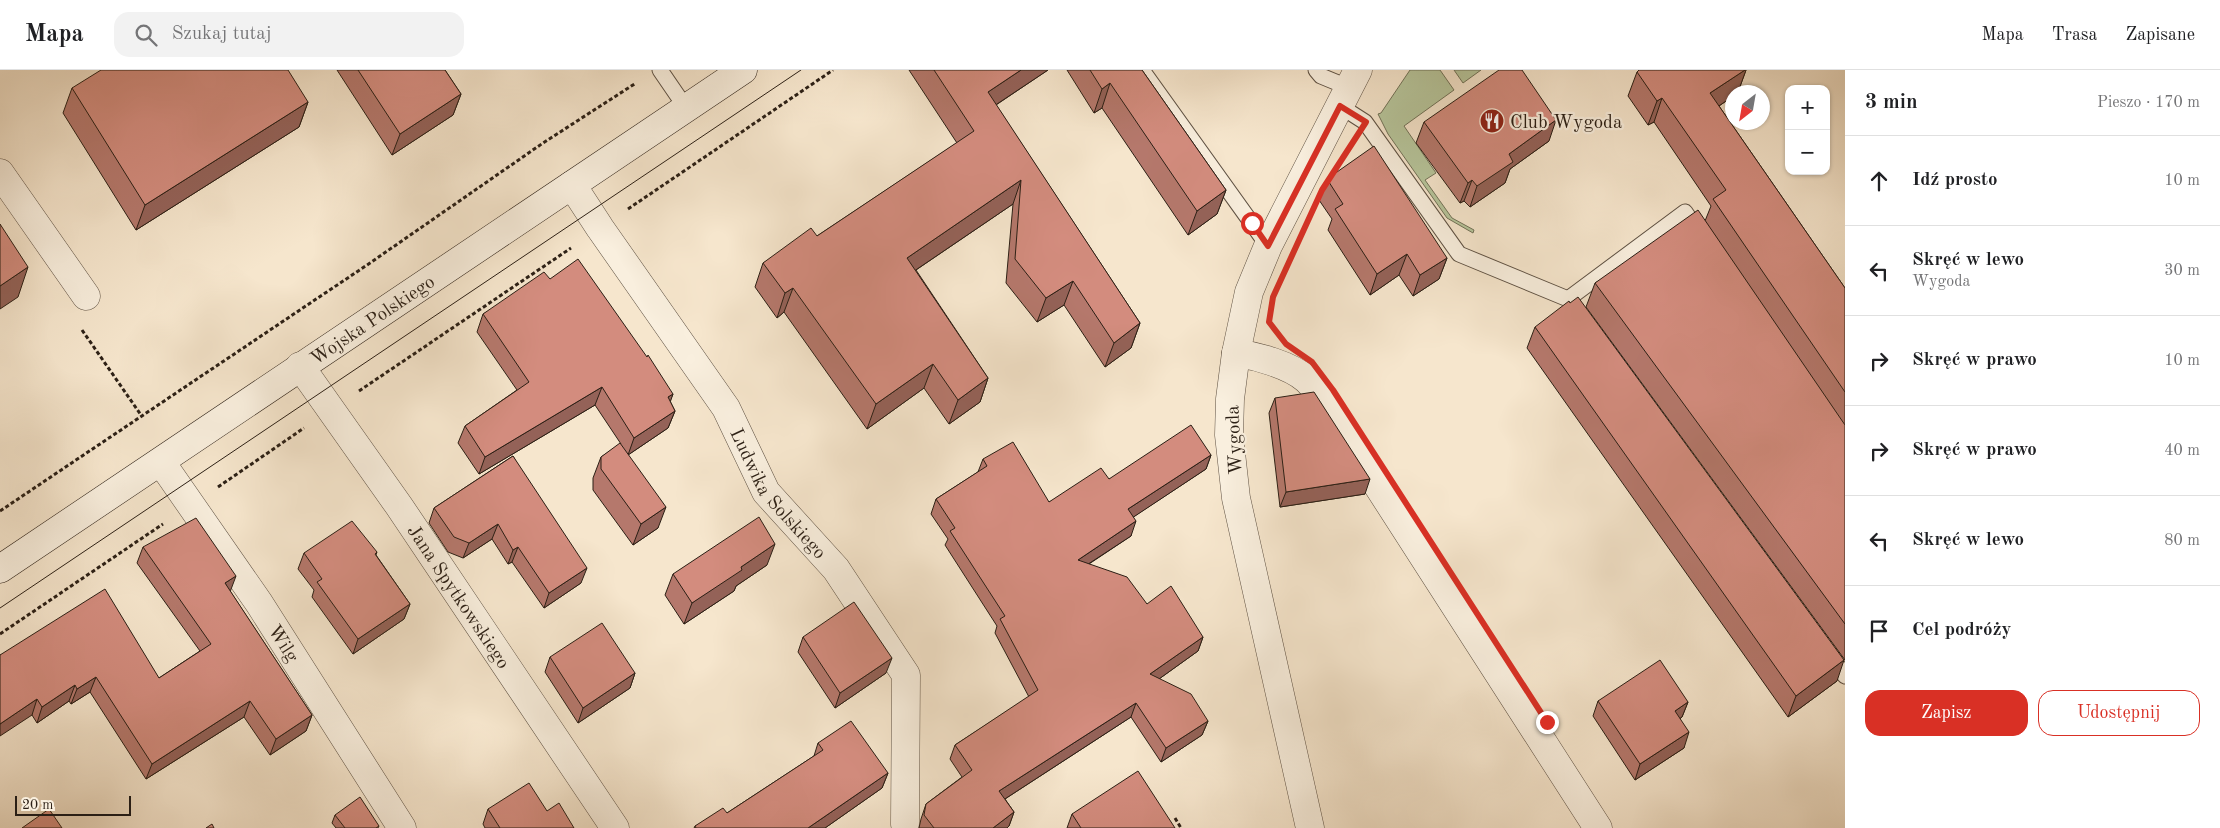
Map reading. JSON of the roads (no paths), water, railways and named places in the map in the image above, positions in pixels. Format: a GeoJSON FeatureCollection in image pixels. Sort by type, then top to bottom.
{"type":"FeatureCollection","features":[{"type":"Feature","properties":{"kind":"street","name":"Wojska Polskiego"},"geometry":{"type":"LineString","coordinates":[[0,569],[742,70]]}},
{"type":"Feature","properties":{"kind":"street","name":"Wygoda"},"geometry":{"type":"LineString","coordinates":[[1310,828],[1236,498],[1229,435],[1230,399],[1236,353],[1249,292],[1268,246],[1349,88]]}},
{"type":"Feature","properties":{"kind":"street"},"geometry":{"type":"LineString","coordinates":[[0,173],[86,296]]}},
{"type":"Feature","properties":{"kind":"street","name":"Ludwika Solskiego"},"geometry":{"type":"LineString","coordinates":[[572,185],[726,408],[766,492],[836,569],[906,674],[905,824]]}},
{"type":"Feature","properties":{"kind":"street"},"geometry":{"type":"LineString","coordinates":[[1236,353],[1255,356],[1289,369],[1306,379],[1340,427],[1598,828]]}},
{"type":"Feature","properties":{"kind":"street","name":"Jana Spytkowskiego"},"geometry":{"type":"LineString","coordinates":[[300,366],[399,506],[615,828]]}},
{"type":"Feature","properties":{"kind":"street","name":"Wilg"},"geometry":{"type":"LineString","coordinates":[[161,462],[259,603],[402,828]]}},
{"type":"Feature","properties":{"kind":"lane"},"geometry":{"type":"LineString","coordinates":[[660,70],[686,108]]}},
{"type":"Feature","properties":{"kind":"lane"},"geometry":{"type":"LineString","coordinates":[[1142,70],[1268,246]]}},
{"type":"Feature","properties":{"kind":"lane"},"geometry":{"type":"LineString","coordinates":[[1316,70],[1321,76],[1349,88],[1366,122],[1459,254],[1568,299],[1592,332]]}},
{"type":"Feature","properties":{"kind":"lane"},"geometry":{"type":"LineString","coordinates":[[1568,299],[1685,212],[1707,244]]}},
{"type":"Feature","properties":{"kind":"lane"},"geometry":{"type":"LineString","coordinates":[[1821,644],[1845,676]]}},
{"type":"Feature","properties":{"kind":"tram line"},"geometry":{"type":"LineString","coordinates":[[0,608],[801,70]]}},
{"type":"Feature","properties":{"kind":"place","name":"Club Wygoda"},"geometry":{"type":"Point","coordinates":[1492,121]}}]}
